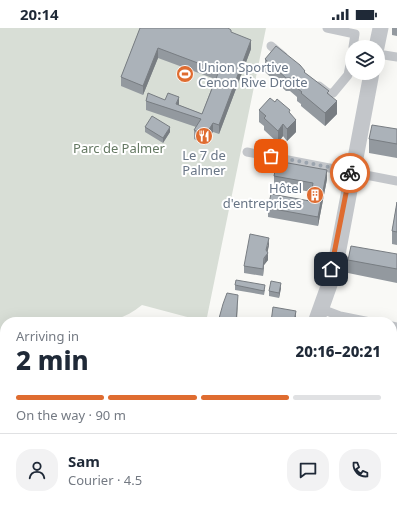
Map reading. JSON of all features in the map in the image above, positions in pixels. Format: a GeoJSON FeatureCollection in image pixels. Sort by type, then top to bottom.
{"type":"FeatureCollection","features":[{"type":"Feature","properties":{"kind":"street"},"geometry":{"type":"LineString","coordinates":[[328,28],[355,34],[355,40]]}},
{"type":"Feature","properties":{"kind":"street"},"geometry":{"type":"LineString","coordinates":[[377,28],[377,40]]}},
{"type":"Feature","properties":{"kind":"street"},"geometry":{"type":"LineString","coordinates":[[381,40],[384,28]]}},
{"type":"Feature","properties":{"kind":"street"},"geometry":{"type":"LineString","coordinates":[[271,46],[288,60]]}},
{"type":"Feature","properties":{"kind":"street"},"geometry":{"type":"LineString","coordinates":[[385,55],[397,57]]}},
{"type":"Feature","properties":{"kind":"street"},"geometry":{"type":"LineString","coordinates":[[311,79],[328,93],[333,93],[345,79]]}},
{"type":"Feature","properties":{"kind":"street"},"geometry":{"type":"LineString","coordinates":[[315,317],[321,309],[338,270],[367,80]]}},
{"type":"Feature","properties":{"kind":"street"},"geometry":{"type":"LineString","coordinates":[[353,172],[373,80]]}},
{"type":"Feature","properties":{"kind":"street"},"geometry":{"type":"LineString","coordinates":[[247,152],[397,181]]}},
{"type":"Feature","properties":{"kind":"street"},"geometry":{"type":"LineString","coordinates":[[320,317],[321,309]]}},
{"type":"Feature","properties":{"kind":"street"},"geometry":{"type":"LineString","coordinates":[[321,309],[345,317]]}},
{"type":"Feature","properties":{"kind":"green space","name":"Parc de Palmer"},"geometry":{"type":"Polygon","coordinates":[[[0,28],[266,28],[207,317],[187,317],[142,305],[122,317],[0,317],[0,28]]]}},
{"type":"Feature","properties":{"kind":"building"},"geometry":{"type":"Polygon","coordinates":[[[140,28],[228,28],[231,32],[251,40],[219,125],[213,123],[205,136],[194,130],[201,119],[146,101],[148,93],[165,100],[168,93],[179,97],[176,104],[202,114],[219,71],[158,48],[143,86],[121,77],[140,28]]]}},
{"type":"Feature","properties":{"kind":"building"},"geometry":{"type":"Polygon","coordinates":[[[276,46],[300,65],[305,71],[304,72],[329,91],[327,93],[337,101],[325,113],[301,93],[302,92],[297,88],[299,86],[290,78],[286,78],[265,59],[276,46]]]}},
{"type":"Feature","properties":{"kind":"building"},"geometry":{"type":"Polygon","coordinates":[[[270,98],[275,102],[277,99],[290,110],[289,112],[296,120],[287,129],[283,124],[278,131],[264,118],[266,116],[259,110],[270,98]]]}},
{"type":"Feature","properties":{"kind":"building"},"geometry":{"type":"Polygon","coordinates":[[[152,116],[170,127],[163,138],[145,127],[152,116]]]}},
{"type":"Feature","properties":{"kind":"building"},"geometry":{"type":"Polygon","coordinates":[[[372,125],[397,129],[397,144],[369,139],[372,125]]]}},
{"type":"Feature","properties":{"kind":"building"},"geometry":{"type":"Polygon","coordinates":[[[277,161],[327,170],[318,217],[268,208],[271,194],[310,201],[313,183],[274,176],[277,161]]]}},
{"type":"Feature","properties":{"kind":"building"},"geometry":{"type":"Polygon","coordinates":[[[397,202],[397,232],[392,231],[397,202]]]}},
{"type":"Feature","properties":{"kind":"building"},"geometry":{"type":"Polygon","coordinates":[[[250,234],[269,238],[266,250],[268,253],[264,258],[263,269],[244,266],[250,234]]]}},
{"type":"Feature","properties":{"kind":"building"},"geometry":{"type":"Polygon","coordinates":[[[351,246],[397,254],[397,269],[348,260],[351,246]]]}},
{"type":"Feature","properties":{"kind":"building"},"geometry":{"type":"Polygon","coordinates":[[[236,280],[265,285],[264,291],[235,285],[236,280]]]}},
{"type":"Feature","properties":{"kind":"building"},"geometry":{"type":"Polygon","coordinates":[[[271,281],[281,283],[279,293],[269,291],[271,281]]]}},
{"type":"Feature","properties":{"kind":"building"},"geometry":{"type":"Polygon","coordinates":[[[227,293],[238,295],[236,317],[219,317],[227,293]]]}},
{"type":"Feature","properties":{"kind":"building"},"geometry":{"type":"Polygon","coordinates":[[[273,307],[296,311],[295,317],[272,317],[273,307]]]}},
{"type":"Feature","properties":{"kind":"way so far"},"geometry":{"type":"LineString","coordinates":[[271,156],[350,171],[350,173]]}},
{"type":"Feature","properties":{"kind":"place","name":"Union Sportive Cenon Rive Droite"},"geometry":{"type":"Point","coordinates":[185,74]}},
{"type":"Feature","properties":{"kind":"place","name":"Le 7 de Palmer"},"geometry":{"type":"Point","coordinates":[204,136]}},
{"type":"Feature","properties":{"kind":"place","name":"Hôtel d'entreprises"},"geometry":{"type":"Point","coordinates":[315,195]}},
{"type":"Feature","properties":{"kind":"route"},"geometry":{"type":"LineString","coordinates":[[331,269],[350,173]]}}]}
